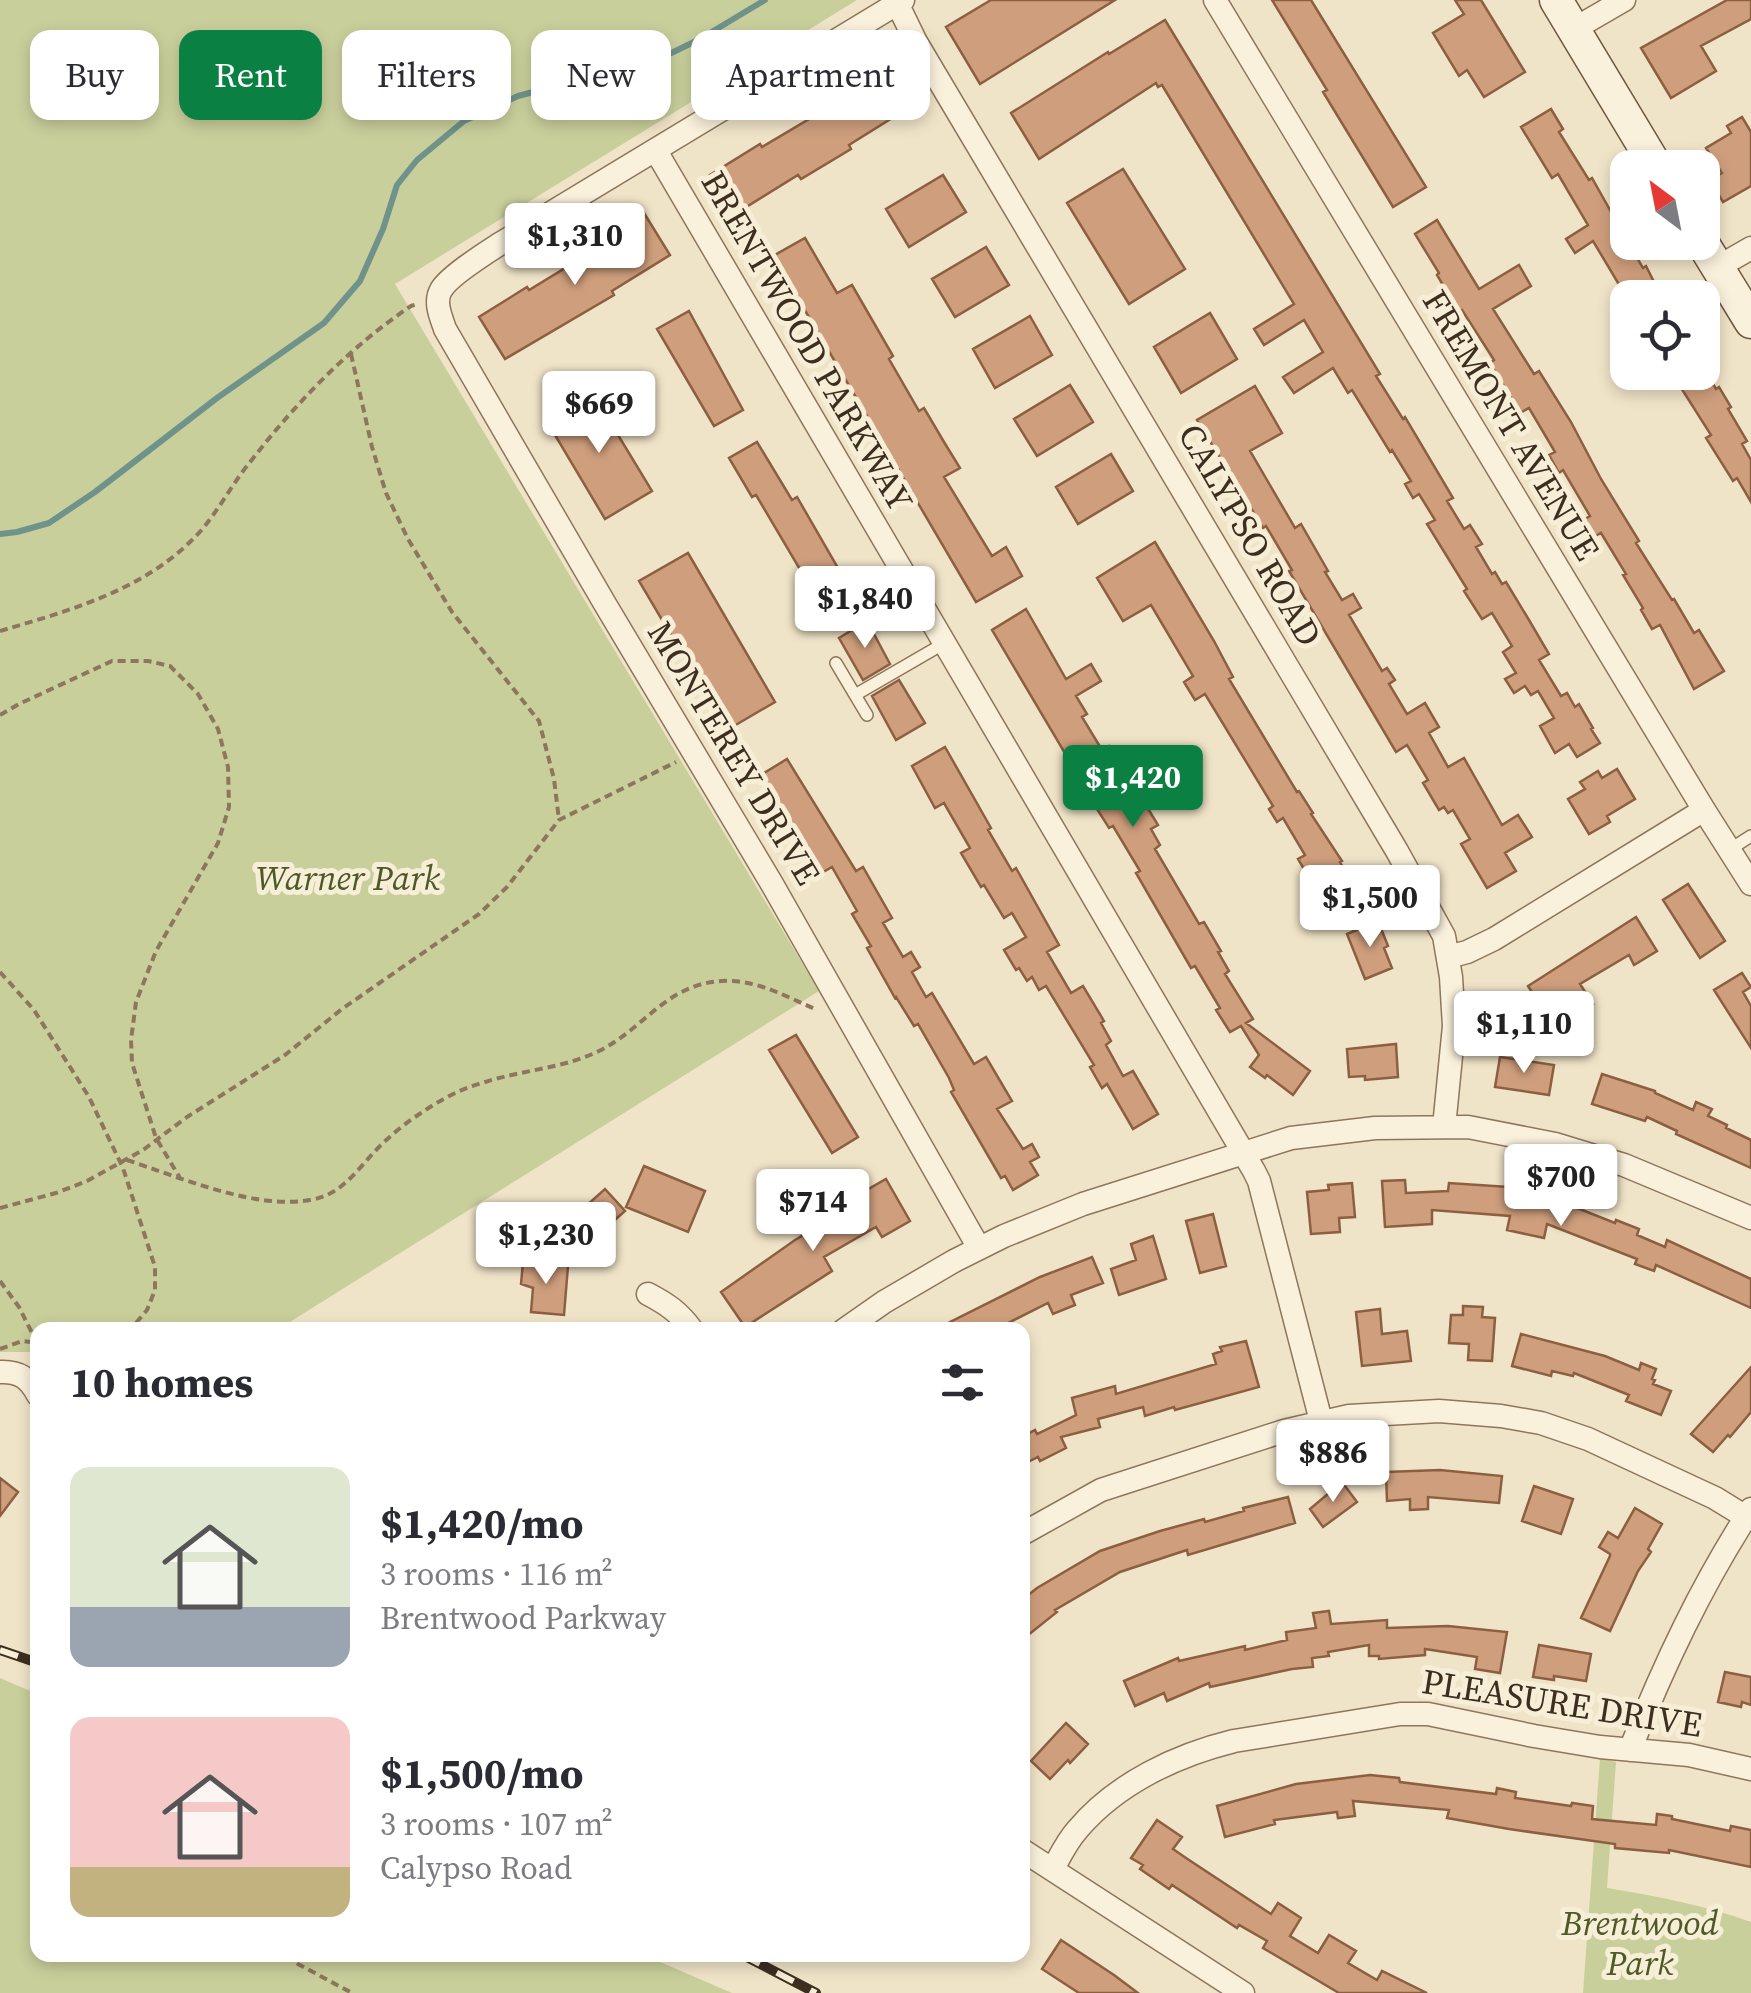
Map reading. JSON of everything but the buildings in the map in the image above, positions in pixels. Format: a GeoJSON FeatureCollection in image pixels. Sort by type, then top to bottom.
{"type":"FeatureCollection","features":[{"type":"Feature","properties":{"kind":"street","name":"FREMONT AVENUE"},"geometry":{"type":"LineString","coordinates":[[1215,0],[1751,884]]}},
{"type":"Feature","properties":{"kind":"street"},"geometry":{"type":"LineString","coordinates":[[1556,0],[1646,150]]}},
{"type":"Feature","properties":{"kind":"street"},"geometry":{"type":"LineString","coordinates":[[1574,29],[1624,0]]}},
{"type":"Feature","properties":{"kind":"street"},"geometry":{"type":"LineString","coordinates":[[431,298],[486,253],[900,2]]}},
{"type":"Feature","properties":{"kind":"street","name":"CALYPSO ROAD"},"geometry":{"type":"LineString","coordinates":[[900,2],[942,85],[1444,936],[1454,1026],[1444,1128]]}},
{"type":"Feature","properties":{"kind":"street","name":"BRENTWOOD PARKWAY"},"geometry":{"type":"LineString","coordinates":[[656,151],[1259,1181],[1322,1421]]}},
{"type":"Feature","properties":{"kind":"street"},"geometry":{"type":"LineString","coordinates":[[1720,253],[1751,248]]}},
{"type":"Feature","properties":{"kind":"street"},"geometry":{"type":"LineString","coordinates":[[1713,260],[1751,322]]}},
{"type":"Feature","properties":{"kind":"street","name":"MONTEREY DRIVE"},"geometry":{"type":"LineString","coordinates":[[431,298],[438,304],[445,329],[979,1248]]}},
{"type":"Feature","properties":{"kind":"street"},"geometry":{"type":"LineString","coordinates":[[1448,957],[1494,939],[1704,810]]}},
{"type":"Feature","properties":{"kind":"street"},"geometry":{"type":"LineString","coordinates":[[855,1322],[979,1248],[1083,1204],[1291,1138],[1374,1128],[1468,1127],[1555,1144],[1624,1165],[1751,1218]]}},
{"type":"Feature","properties":{"kind":"street"},"geometry":{"type":"LineString","coordinates":[[648,1294],[669,1305],[686,1322]]}},
{"type":"Feature","properties":{"kind":"street"},"geometry":{"type":"LineString","coordinates":[[0,1372],[18,1374],[30,1381]]}},
{"type":"Feature","properties":{"kind":"street"},"geometry":{"type":"LineString","coordinates":[[1030,1530],[1101,1490],[1194,1459],[1349,1416],[1439,1412],[1502,1416],[1541,1423],[1588,1439],[1748,1514],[1718,1560],[1662,1669],[1630,1750]]}},
{"type":"Feature","properties":{"kind":"street","name":"PLEASURE DRIVE"},"geometry":{"type":"LineString","coordinates":[[1053,1870],[1078,1828],[1120,1791],[1163,1766],[1234,1741],[1400,1714],[1428,1714],[1600,1747],[1689,1755],[1751,1770]]}},
{"type":"Feature","properties":{"kind":"street"},"geometry":{"type":"LineString","coordinates":[[1030,1855],[1242,1993]]}},
{"type":"Feature","properties":{"kind":"lane"},"geometry":{"type":"LineString","coordinates":[[855,695],[944,644]]}},
{"type":"Feature","properties":{"kind":"lane"},"geometry":{"type":"LineString","coordinates":[[836,662],[867,715]]}},
{"type":"Feature","properties":{"kind":"lane"},"geometry":{"type":"LineString","coordinates":[[1729,850],[1751,836]]}},
{"type":"Feature","properties":{"kind":"path"},"geometry":{"type":"LineString","coordinates":[[0,631],[84,604],[152,572],[193,540],[276,428],[309,392],[377,328],[431,298]]}},
{"type":"Feature","properties":{"kind":"path"},"geometry":{"type":"LineString","coordinates":[[351,353],[386,492],[408,539],[452,612],[540,721],[560,820]]}},
{"type":"Feature","properties":{"kind":"path"},"geometry":{"type":"LineString","coordinates":[[0,715],[112,661],[148,661],[170,666],[198,694],[218,729],[228,767],[229,807],[218,843],[156,951],[136,1002],[132,1040],[132,1063],[156,1138],[180,1178]]}},
{"type":"Feature","properties":{"kind":"path"},"geometry":{"type":"LineString","coordinates":[[0,1208],[86,1181],[143,1150],[285,1055],[342,1009],[479,914],[507,887],[560,820],[694,753]]}},
{"type":"Feature","properties":{"kind":"path"},"geometry":{"type":"LineString","coordinates":[[0,972],[34,1010],[89,1097],[123,1161],[154,1267],[155,1290],[137,1322]]}},
{"type":"Feature","properties":{"kind":"path"},"geometry":{"type":"LineString","coordinates":[[123,1161],[220,1191],[277,1202],[310,1200],[333,1193],[348,1182],[380,1146],[418,1114],[448,1096],[482,1082],[598,1051],[685,990],[720,981],[754,983],[815,1009]]}},
{"type":"Feature","properties":{"kind":"path"},"geometry":{"type":"LineString","coordinates":[[0,1281],[30,1329]]}},
{"type":"Feature","properties":{"kind":"path"},"geometry":{"type":"LineString","coordinates":[[0,1349],[30,1342]]}},
{"type":"Feature","properties":{"kind":"path"},"geometry":{"type":"LineString","coordinates":[[296,1962],[352,1993]]}},
{"type":"Feature","properties":{"kind":"green space","name":"Warner Park"},"geometry":{"type":"Polygon","coordinates":[[[0,0],[857,0],[808,30],[691,30],[691,102],[671,114],[671,30],[531,30],[531,120],[662,120],[395,284],[819,991],[290,1322],[30,1322],[30,1352],[0,1352],[0,0]]]}},
{"type":"Feature","properties":{"kind":"green space"},"geometry":{"type":"Polygon","coordinates":[[[0,1678],[30,1691],[30,1962],[660,1962],[732,1993],[0,1993],[0,1678]]]}},
{"type":"Feature","properties":{"kind":"green space","name":"Brentwood Park"},"geometry":{"type":"Polygon","coordinates":[[[1600,1758],[1616,1762],[1607,1888],[1698,1906],[1751,1922],[1751,1993],[1583,1993],[1600,1758]]]}},
{"type":"Feature","properties":{"kind":"waterway"},"geometry":{"type":"LineString","coordinates":[[0,534],[49,523],[324,323],[360,281],[397,185],[417,160],[464,121],[518,96],[659,59],[765,0]]}},
{"type":"Feature","properties":{"kind":"railway"},"geometry":{"type":"LineString","coordinates":[[0,1650],[30,1660]]}},
{"type":"Feature","properties":{"kind":"railway"},"geometry":{"type":"LineString","coordinates":[[756,1962],[816,1993]]}}]}
